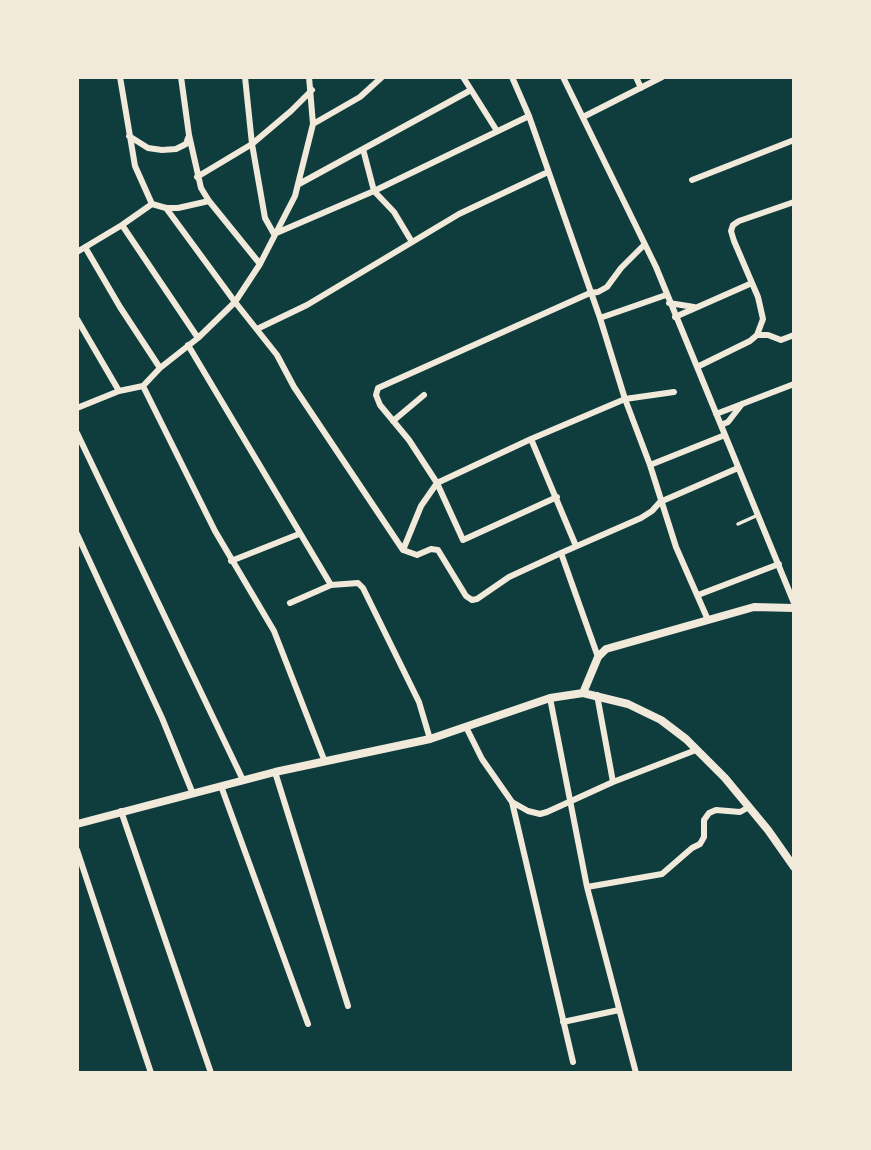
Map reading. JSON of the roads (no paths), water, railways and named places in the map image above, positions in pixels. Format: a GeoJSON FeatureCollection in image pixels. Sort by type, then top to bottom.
{"type":"FeatureCollection","features":[{"type":"Feature","properties":{"kind":"street"},"geometry":{"type":"LineString","coordinates":[[120,77],[139,178],[152,204],[166,208],[209,201]]}},
{"type":"Feature","properties":{"kind":"street"},"geometry":{"type":"LineString","coordinates":[[181,77],[197,177],[209,201],[260,264]]}},
{"type":"Feature","properties":{"kind":"street"},"geometry":{"type":"LineString","coordinates":[[245,77],[252,144],[265,218],[274,234]]}},
{"type":"Feature","properties":{"kind":"street"},"geometry":{"type":"LineString","coordinates":[[77,408],[119,391],[143,386],[235,302],[260,264],[288,212],[299,184],[313,124],[309,77]]}},
{"type":"Feature","properties":{"kind":"street"},"geometry":{"type":"LineString","coordinates":[[371,77],[372,85]]}},
{"type":"Feature","properties":{"kind":"street"},"geometry":{"type":"LineString","coordinates":[[313,124],[360,97],[382,77]]}},
{"type":"Feature","properties":{"kind":"street"},"geometry":{"type":"LineString","coordinates":[[463,77],[496,131]]}},
{"type":"Feature","properties":{"kind":"street"},"geometry":{"type":"LineString","coordinates":[[512,77],[529,116],[600,318],[660,502],[708,620]]}},
{"type":"Feature","properties":{"kind":"street"},"geometry":{"type":"LineString","coordinates":[[563,77],[666,295],[779,564],[794,606],[754,607],[606,649],[598,657],[583,693]]}},
{"type":"Feature","properties":{"kind":"street"},"geometry":{"type":"LineString","coordinates":[[636,77],[641,88]]}},
{"type":"Feature","properties":{"kind":"street"},"geometry":{"type":"LineString","coordinates":[[583,117],[662,77]]}},
{"type":"Feature","properties":{"kind":"street"},"geometry":{"type":"LineString","coordinates":[[197,177],[252,144],[312,90]]}},
{"type":"Feature","properties":{"kind":"street"},"geometry":{"type":"LineString","coordinates":[[299,184],[471,90]]}},
{"type":"Feature","properties":{"kind":"street"},"geometry":{"type":"LineString","coordinates":[[274,234],[374,191],[529,116]]}},
{"type":"Feature","properties":{"kind":"street"},"geometry":{"type":"LineString","coordinates":[[129,136],[148,148],[162,150],[176,149],[186,144],[189,135]]}},
{"type":"Feature","properties":{"kind":"street"},"geometry":{"type":"LineString","coordinates":[[692,180],[794,140]]}},
{"type":"Feature","properties":{"kind":"street"},"geometry":{"type":"LineString","coordinates":[[363,149],[374,191],[394,212],[412,242]]}},
{"type":"Feature","properties":{"kind":"street"},"geometry":{"type":"LineString","coordinates":[[257,329],[307,305],[459,214],[548,172]]}},
{"type":"Feature","properties":{"kind":"street"},"geometry":{"type":"LineString","coordinates":[[757,335],[763,319],[758,297],[731,230],[739,221],[794,202]]}},
{"type":"Feature","properties":{"kind":"street"},"geometry":{"type":"LineString","coordinates":[[77,252],[152,204]]}},
{"type":"Feature","properties":{"kind":"street"},"geometry":{"type":"LineString","coordinates":[[166,208],[277,355],[294,387],[403,550],[417,555],[431,549],[438,550],[466,596],[472,600],[509,577],[641,517],[652,511],[660,502],[738,468]]}},
{"type":"Feature","properties":{"kind":"street"},"geometry":{"type":"LineString","coordinates":[[122,225],[198,338]]}},
{"type":"Feature","properties":{"kind":"street"},"geometry":{"type":"LineString","coordinates":[[556,497],[463,540],[437,483],[409,440],[380,404],[376,395],[378,388],[590,293],[598,292],[607,287],[644,245]]}},
{"type":"Feature","properties":{"kind":"street"},"geometry":{"type":"LineString","coordinates":[[85,247],[160,368]]}},
{"type":"Feature","properties":{"kind":"street"},"geometry":{"type":"LineString","coordinates":[[675,317],[752,283]]}},
{"type":"Feature","properties":{"kind":"street"},"geometry":{"type":"LineString","coordinates":[[600,318],[666,295]]}},
{"type":"Feature","properties":{"kind":"street"},"geometry":{"type":"LineString","coordinates":[[669,303],[696,307]]}},
{"type":"Feature","properties":{"kind":"street"},"geometry":{"type":"LineString","coordinates":[[77,318],[119,391]]}},
{"type":"Feature","properties":{"kind":"street"},"geometry":{"type":"LineString","coordinates":[[697,367],[757,335],[768,335],[781,340],[794,335]]}},
{"type":"Feature","properties":{"kind":"street"},"geometry":{"type":"LineString","coordinates":[[188,345],[331,585]]}},
{"type":"Feature","properties":{"kind":"street"},"geometry":{"type":"LineString","coordinates":[[716,414],[794,384]]}},
{"type":"Feature","properties":{"kind":"street"},"geometry":{"type":"LineString","coordinates":[[143,386],[231,561],[274,631],[325,762]]}},
{"type":"Feature","properties":{"kind":"street"},"geometry":{"type":"LineString","coordinates":[[403,550],[421,506],[437,483],[531,439],[625,400],[674,393]]}},
{"type":"Feature","properties":{"kind":"street"},"geometry":{"type":"LineString","coordinates":[[393,421],[424,395]]}},
{"type":"Feature","properties":{"kind":"street"},"geometry":{"type":"LineString","coordinates":[[721,425],[728,422],[743,402]]}},
{"type":"Feature","properties":{"kind":"street"},"geometry":{"type":"LineString","coordinates":[[77,433],[243,780]]}},
{"type":"Feature","properties":{"kind":"street"},"geometry":{"type":"LineString","coordinates":[[650,465],[725,435]]}},
{"type":"Feature","properties":{"kind":"street"},"geometry":{"type":"LineString","coordinates":[[531,439],[576,547]]}},
{"type":"Feature","properties":{"kind":"street"},"geometry":{"type":"LineString","coordinates":[[77,534],[193,794]]}},
{"type":"Feature","properties":{"kind":"street"},"geometry":{"type":"LineString","coordinates":[[231,561],[299,534]]}},
{"type":"Feature","properties":{"kind":"street"},"geometry":{"type":"LineString","coordinates":[[561,553],[598,657]]}},
{"type":"Feature","properties":{"kind":"street"},"geometry":{"type":"LineString","coordinates":[[698,595],[779,564]]}},
{"type":"Feature","properties":{"kind":"street"},"geometry":{"type":"LineString","coordinates":[[290,603],[331,585],[358,583],[363,588],[419,702],[430,739]]}},
{"type":"Feature","properties":{"kind":"street"},"geometry":{"type":"LineString","coordinates":[[77,824],[275,772],[430,739],[550,698],[583,693],[628,704],[661,719],[686,739],[710,761],[749,807],[794,867]]}},
{"type":"Feature","properties":{"kind":"street"},"geometry":{"type":"LineString","coordinates":[[597,695],[613,782]]}},
{"type":"Feature","properties":{"kind":"street"},"geometry":{"type":"LineString","coordinates":[[550,698],[587,887],[636,1073]]}},
{"type":"Feature","properties":{"kind":"street"},"geometry":{"type":"LineString","coordinates":[[466,727],[482,759],[512,802],[572,1062]]}},
{"type":"Feature","properties":{"kind":"street"},"geometry":{"type":"LineString","coordinates":[[512,802],[540,814],[696,750]]}},
{"type":"Feature","properties":{"kind":"street"},"geometry":{"type":"LineString","coordinates":[[275,772],[348,1006]]}},
{"type":"Feature","properties":{"kind":"street"},"geometry":{"type":"LineString","coordinates":[[221,786],[308,1024]]}},
{"type":"Feature","properties":{"kind":"street"},"geometry":{"type":"LineString","coordinates":[[587,887],[662,874],[692,848],[701,844],[704,837],[704,820],[709,813],[716,810],[740,812],[749,807]]}},
{"type":"Feature","properties":{"kind":"street"},"geometry":{"type":"LineString","coordinates":[[121,811],[211,1073]]}},
{"type":"Feature","properties":{"kind":"street"},"geometry":{"type":"LineString","coordinates":[[77,850],[151,1073]]}},
{"type":"Feature","properties":{"kind":"street"},"geometry":{"type":"LineString","coordinates":[[563,1023],[620,1010]]}},
{"type":"Feature","properties":{"kind":"lane"},"geometry":{"type":"LineString","coordinates":[[737,523],[758,515]]}}]}
